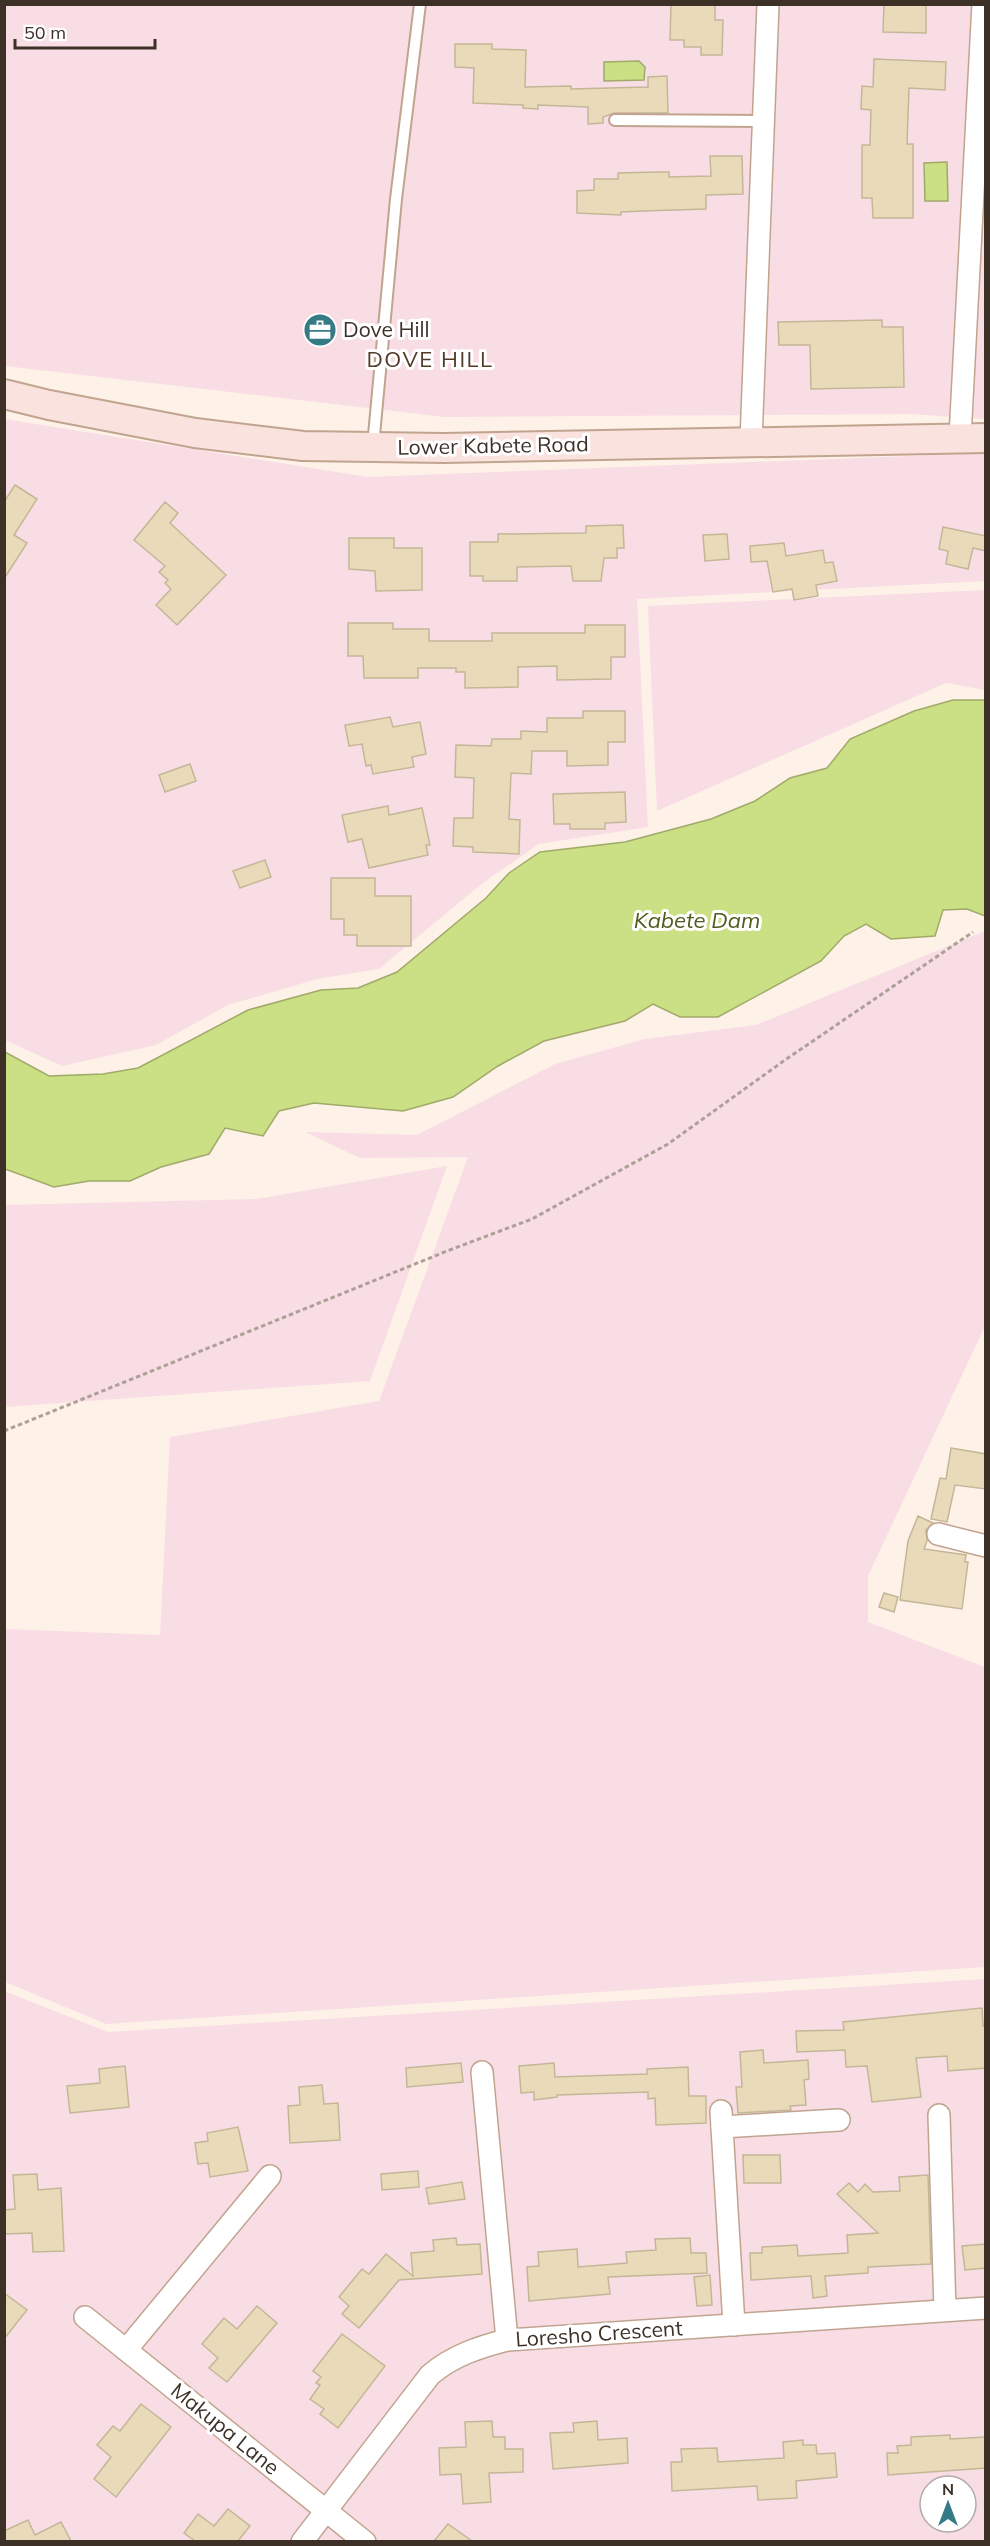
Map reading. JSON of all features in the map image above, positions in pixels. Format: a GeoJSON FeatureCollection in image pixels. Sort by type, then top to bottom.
{"type":"FeatureCollection","features":[{"type":"Feature","properties":{"kind":"main road","name":"Lower Kabete Road"},"geometry":{"type":"LineString","coordinates":[[4,394],[195,433],[303,446],[373,448],[973,438]]}},
{"type":"Feature","properties":{"kind":"street"},"geometry":{"type":"LineString","coordinates":[[751,441],[768,4]]}},
{"type":"Feature","properties":{"kind":"street"},"geometry":{"type":"LineString","coordinates":[[973,438],[983,4]]}},
{"type":"Feature","properties":{"kind":"street"},"geometry":{"type":"LineString","coordinates":[[938,1534],[986,1546]]}},
{"type":"Feature","properties":{"kind":"street"},"geometry":{"type":"LineString","coordinates":[[483,2072],[507,2340]]}},
{"type":"Feature","properties":{"kind":"street"},"geometry":{"type":"LineString","coordinates":[[939,2115],[945,2310]]}},
{"type":"Feature","properties":{"kind":"street"},"geometry":{"type":"LineString","coordinates":[[734,2325],[722,2119],[839,2120]]}},
{"type":"Feature","properties":{"kind":"street"},"geometry":{"type":"LineString","coordinates":[[126,2350],[270,2176]]}},
{"type":"Feature","properties":{"kind":"street","name":"Loresho Crescent"},"geometry":{"type":"LineString","coordinates":[[302,2541],[430,2375],[441,2365],[474,2348],[507,2340],[986,2308]]}},
{"type":"Feature","properties":{"kind":"street","name":"Makupa Lane"},"geometry":{"type":"LineString","coordinates":[[85,2317],[365,2541]]}},
{"type":"Feature","properties":{"kind":"lane"},"geometry":{"type":"LineString","coordinates":[[373,448],[396,199],[420,4]]}},
{"type":"Feature","properties":{"kind":"lane"},"geometry":{"type":"LineString","coordinates":[[615,120],[762,121]]}},
{"type":"Feature","properties":{"kind":"path"},"geometry":{"type":"LineString","coordinates":[[4,1431],[258,1330],[447,1251],[532,1219],[668,1144],[785,1060],[973,932]]}},
{"type":"Feature","properties":{"kind":"shaded area"},"geometry":{"type":"Polygon","coordinates":[[[4,5],[985,5],[985,419],[910,414],[445,417],[5,366],[4,5]]]}},
{"type":"Feature","properties":{"kind":"shaded area"},"geometry":{"type":"Polygon","coordinates":[[[4,419],[368,477],[985,453],[985,581],[637,599],[648,827],[539,844],[484,882],[379,969],[317,979],[228,1005],[156,1045],[62,1066],[5,1040],[4,419]]]}},
{"type":"Feature","properties":{"kind":"shaded area"},"geometry":{"type":"Polygon","coordinates":[[[985,590],[985,690],[946,683],[657,811],[648,606],[985,590]]]}},
{"type":"Feature","properties":{"kind":"shaded area"},"geometry":{"type":"Polygon","coordinates":[[[985,931],[985,1326],[868,1576],[868,1622],[985,1667],[985,1967],[106,2024],[5,1982],[5,1629],[160,1635],[170,1437],[379,1401],[468,1157],[360,1158],[305,1132],[417,1135],[555,1064],[645,1039],[756,1025],[985,931]]]}},
{"type":"Feature","properties":{"kind":"shaded area"},"geometry":{"type":"Polygon","coordinates":[[[447,1166],[370,1381],[5,1407],[5,1205],[257,1199],[447,1166]]]}},
{"type":"Feature","properties":{"kind":"shaded area"},"geometry":{"type":"Polygon","coordinates":[[[985,1979],[985,2541],[5,2541],[4,1991],[108,2032],[985,1979]]]}},
{"type":"Feature","properties":{"kind":"water"},"geometry":{"type":"Polygon","coordinates":[[[639,61],[645,67],[644,80],[604,81],[604,62],[639,61]]]}},
{"type":"Feature","properties":{"kind":"water"},"geometry":{"type":"Polygon","coordinates":[[[947,162],[948,201],[925,201],[924,163],[947,162]]]}},
{"type":"Feature","properties":{"kind":"water","name":"Kabete Dam"},"geometry":{"type":"Polygon","coordinates":[[[953,700],[985,700],[985,916],[967,909],[943,910],[935,936],[891,939],[866,924],[844,936],[821,961],[718,1017],[680,1017],[653,1004],[625,1021],[544,1041],[498,1066],[453,1097],[403,1111],[314,1103],[279,1111],[263,1136],[225,1128],[209,1154],[161,1167],[130,1181],[89,1181],[54,1187],[5,1169],[5,1052],[49,1076],[103,1074],[138,1068],[248,1010],[321,990],[358,988],[397,972],[486,898],[509,873],[540,852],[625,842],[711,819],[755,801],[790,778],[827,768],[850,739],[914,711],[953,700]]]}},
{"type":"Feature","properties":{"kind":"building"},"geometry":{"type":"Polygon","coordinates":[[[671,4],[715,4],[715,20],[723,20],[722,55],[701,55],[701,47],[684,47],[684,40],[670,40],[671,4]]]}},
{"type":"Feature","properties":{"kind":"building"},"geometry":{"type":"Polygon","coordinates":[[[884,4],[926,4],[926,33],[883,32],[884,4]]]}},
{"type":"Feature","properties":{"kind":"building"},"geometry":{"type":"Polygon","coordinates":[[[455,44],[492,44],[492,49],[526,50],[525,87],[571,86],[571,89],[648,87],[648,77],[667,76],[668,113],[614,113],[603,117],[603,123],[588,124],[588,107],[538,105],[538,109],[523,108],[523,105],[473,103],[474,68],[455,67],[455,44]]]}},
{"type":"Feature","properties":{"kind":"building"},"geometry":{"type":"Polygon","coordinates":[[[874,59],[946,62],[945,90],[909,88],[907,144],[913,144],[913,218],[873,218],[872,198],[862,198],[862,145],[870,145],[871,110],[861,109],[862,86],[873,87],[874,59]]]}},
{"type":"Feature","properties":{"kind":"building"},"geometry":{"type":"Polygon","coordinates":[[[710,156],[742,156],[743,194],[706,195],[706,209],[621,212],[621,215],[577,213],[577,191],[594,190],[594,179],[618,179],[618,173],[669,172],[669,177],[711,176],[710,156]]]}},
{"type":"Feature","properties":{"kind":"building"},"geometry":{"type":"Polygon","coordinates":[[[882,320],[882,327],[903,327],[904,387],[811,389],[810,345],[779,345],[778,322],[882,320]]]}},
{"type":"Feature","properties":{"kind":"building"},"geometry":{"type":"Polygon","coordinates":[[[15,485],[37,499],[14,535],[27,543],[4,579],[4,502],[15,485]]]}},
{"type":"Feature","properties":{"kind":"building"},"geometry":{"type":"Polygon","coordinates":[[[165,502],[178,513],[170,523],[226,575],[177,625],[156,605],[171,589],[165,583],[168,580],[159,572],[165,566],[134,540],[165,502]]]}},
{"type":"Feature","properties":{"kind":"building"},"geometry":{"type":"Polygon","coordinates":[[[623,525],[624,548],[617,548],[617,558],[604,558],[601,581],[573,581],[571,566],[517,567],[517,581],[483,581],[483,576],[470,576],[470,542],[498,542],[498,534],[586,533],[586,526],[623,525]]]}},
{"type":"Feature","properties":{"kind":"building"},"geometry":{"type":"Polygon","coordinates":[[[943,527],[986,536],[986,551],[973,548],[968,569],[946,564],[948,551],[939,549],[943,527]]]}},
{"type":"Feature","properties":{"kind":"building"},"geometry":{"type":"Polygon","coordinates":[[[727,534],[729,559],[705,561],[703,535],[727,534]]]}},
{"type":"Feature","properties":{"kind":"building"},"geometry":{"type":"Polygon","coordinates":[[[349,538],[394,538],[394,548],[422,548],[422,590],[376,591],[375,571],[349,569],[349,538]]]}},
{"type":"Feature","properties":{"kind":"building"},"geometry":{"type":"Polygon","coordinates":[[[784,543],[786,556],[823,550],[825,563],[833,562],[837,581],[816,585],[818,596],[794,600],[792,589],[773,592],[767,561],[751,562],[750,546],[784,543]]]}},
{"type":"Feature","properties":{"kind":"building"},"geometry":{"type":"Polygon","coordinates":[[[348,623],[393,623],[393,629],[429,629],[429,641],[492,641],[492,633],[585,633],[585,625],[625,625],[625,657],[611,657],[611,679],[557,680],[557,666],[518,667],[518,687],[465,688],[465,672],[456,672],[456,668],[418,668],[418,678],[364,678],[363,656],[348,656],[348,623]]]}},
{"type":"Feature","properties":{"kind":"building"},"geometry":{"type":"Polygon","coordinates":[[[583,711],[625,711],[625,742],[608,742],[608,765],[567,766],[567,751],[532,751],[531,774],[511,773],[509,819],[520,820],[519,854],[473,852],[473,847],[453,846],[454,818],[473,818],[474,778],[455,777],[456,745],[491,746],[492,739],[521,739],[521,731],[547,732],[547,718],[583,718],[583,711]]]}},
{"type":"Feature","properties":{"kind":"building"},"geometry":{"type":"Polygon","coordinates":[[[390,717],[393,727],[420,722],[426,754],[412,757],[414,767],[373,774],[371,765],[366,766],[362,744],[349,746],[345,725],[390,717]]]}},
{"type":"Feature","properties":{"kind":"building"},"geometry":{"type":"Polygon","coordinates":[[[190,764],[196,781],[165,792],[159,775],[190,764]]]}},
{"type":"Feature","properties":{"kind":"building"},"geometry":{"type":"Polygon","coordinates":[[[625,792],[626,822],[605,823],[605,829],[570,829],[570,824],[554,824],[553,794],[625,792]]]}},
{"type":"Feature","properties":{"kind":"building"},"geometry":{"type":"Polygon","coordinates":[[[388,806],[389,815],[422,808],[430,845],[426,845],[428,855],[369,868],[362,839],[348,842],[342,815],[388,806]]]}},
{"type":"Feature","properties":{"kind":"building"},"geometry":{"type":"Polygon","coordinates":[[[265,860],[271,877],[240,888],[233,871],[265,860]]]}},
{"type":"Feature","properties":{"kind":"building"},"geometry":{"type":"Polygon","coordinates":[[[331,878],[375,878],[375,896],[411,896],[411,946],[357,946],[357,935],[344,935],[344,919],[331,919],[331,878]]]}},
{"type":"Feature","properties":{"kind":"building"},"geometry":{"type":"Polygon","coordinates":[[[951,1448],[986,1454],[986,1489],[955,1485],[947,1522],[931,1519],[940,1478],[946,1479],[951,1448]]]}},
{"type":"Feature","properties":{"kind":"building"},"geometry":{"type":"Polygon","coordinates":[[[918,1516],[933,1523],[926,1530],[927,1541],[924,1549],[966,1555],[965,1562],[968,1562],[962,1609],[900,1600],[908,1541],[918,1516]]]}},
{"type":"Feature","properties":{"kind":"building"},"geometry":{"type":"Polygon","coordinates":[[[884,1593],[898,1597],[894,1612],[879,1607],[884,1593]]]}},
{"type":"Feature","properties":{"kind":"building"},"geometry":{"type":"Polygon","coordinates":[[[982,2008],[983,2026],[986,2026],[986,2068],[948,2071],[947,2056],[916,2058],[921,2097],[872,2102],[867,2066],[846,2067],[845,2050],[797,2052],[796,2031],[844,2030],[843,2022],[982,2008]]]}},
{"type":"Feature","properties":{"kind":"building"},"geometry":{"type":"Polygon","coordinates":[[[763,2050],[764,2063],[808,2060],[809,2079],[804,2080],[806,2105],[790,2106],[791,2110],[738,2113],[736,2087],[742,2087],[740,2052],[763,2050]]]}},
{"type":"Feature","properties":{"kind":"building"},"geometry":{"type":"Polygon","coordinates":[[[461,2063],[463,2082],[407,2087],[406,2068],[461,2063]]]}},
{"type":"Feature","properties":{"kind":"building"},"geometry":{"type":"Polygon","coordinates":[[[554,2063],[555,2077],[647,2074],[647,2069],[688,2067],[689,2096],[706,2096],[706,2123],[656,2125],[655,2098],[648,2099],[648,2092],[557,2095],[557,2097],[534,2100],[534,2092],[521,2093],[519,2066],[554,2063]]]}},
{"type":"Feature","properties":{"kind":"building"},"geometry":{"type":"Polygon","coordinates":[[[125,2066],[129,2107],[70,2113],[67,2086],[100,2083],[99,2069],[125,2066]]]}},
{"type":"Feature","properties":{"kind":"building"},"geometry":{"type":"Polygon","coordinates":[[[322,2085],[324,2104],[338,2103],[340,2140],[290,2143],[288,2106],[300,2105],[299,2087],[322,2085]]]}},
{"type":"Feature","properties":{"kind":"building"},"geometry":{"type":"Polygon","coordinates":[[[238,2127],[248,2171],[210,2177],[208,2163],[198,2164],[195,2143],[208,2141],[207,2133],[238,2127]]]}},
{"type":"Feature","properties":{"kind":"building"},"geometry":{"type":"Polygon","coordinates":[[[743,2155],[780,2155],[781,2183],[744,2183],[743,2155]]]}},
{"type":"Feature","properties":{"kind":"building"},"geometry":{"type":"Polygon","coordinates":[[[418,2171],[419,2187],[382,2190],[381,2174],[418,2171]]]}},
{"type":"Feature","properties":{"kind":"building"},"geometry":{"type":"Polygon","coordinates":[[[37,2174],[38,2190],[61,2188],[64,2251],[33,2252],[32,2233],[4,2234],[4,2210],[15,2209],[13,2175],[37,2174]]]}},
{"type":"Feature","properties":{"kind":"building"},"geometry":{"type":"Polygon","coordinates":[[[928,2175],[931,2264],[868,2267],[868,2273],[825,2276],[827,2296],[813,2298],[811,2276],[751,2280],[750,2253],[762,2253],[762,2247],[797,2245],[798,2256],[848,2253],[847,2235],[878,2233],[837,2194],[849,2183],[858,2192],[865,2184],[873,2192],[900,2191],[899,2177],[928,2175]]]}},
{"type":"Feature","properties":{"kind":"building"},"geometry":{"type":"Polygon","coordinates":[[[462,2182],[465,2199],[429,2204],[426,2188],[462,2182]]]}},
{"type":"Feature","properties":{"kind":"building"},"geometry":{"type":"Polygon","coordinates":[[[456,2238],[457,2245],[480,2244],[482,2274],[399,2280],[359,2328],[342,2314],[349,2306],[339,2297],[362,2269],[369,2274],[386,2254],[413,2276],[411,2253],[434,2251],[433,2240],[456,2238]]]}},
{"type":"Feature","properties":{"kind":"building"},"geometry":{"type":"Polygon","coordinates":[[[690,2238],[691,2253],[706,2253],[707,2273],[608,2277],[610,2294],[529,2301],[527,2267],[539,2266],[538,2252],[577,2249],[578,2267],[627,2263],[626,2252],[656,2250],[655,2239],[690,2238]]]}},
{"type":"Feature","properties":{"kind":"building"},"geometry":{"type":"Polygon","coordinates":[[[986,2244],[986,2268],[965,2270],[962,2246],[986,2244]]]}},
{"type":"Feature","properties":{"kind":"building"},"geometry":{"type":"Polygon","coordinates":[[[710,2275],[712,2305],[697,2306],[694,2277],[710,2275]]]}},
{"type":"Feature","properties":{"kind":"building"},"geometry":{"type":"Polygon","coordinates":[[[4,2293],[27,2310],[4,2339],[4,2293]]]}},
{"type":"Feature","properties":{"kind":"building"},"geometry":{"type":"Polygon","coordinates":[[[257,2306],[277,2323],[227,2382],[209,2368],[218,2358],[202,2344],[224,2318],[237,2329],[257,2306]]]}},
{"type":"Feature","properties":{"kind":"building"},"geometry":{"type":"Polygon","coordinates":[[[342,2334],[385,2366],[338,2428],[320,2414],[324,2409],[310,2399],[320,2385],[316,2383],[321,2377],[313,2371],[342,2334]]]}},
{"type":"Feature","properties":{"kind":"building"},"geometry":{"type":"Polygon","coordinates":[[[141,2404],[171,2427],[116,2497],[94,2479],[111,2457],[97,2445],[113,2426],[120,2431],[141,2404]]]}},
{"type":"Feature","properties":{"kind":"building"},"geometry":{"type":"Polygon","coordinates":[[[492,2421],[493,2437],[505,2437],[505,2449],[523,2449],[523,2472],[489,2473],[491,2502],[463,2504],[461,2474],[440,2475],[439,2448],[466,2447],[465,2422],[492,2421]]]}},
{"type":"Feature","properties":{"kind":"building"},"geometry":{"type":"Polygon","coordinates":[[[597,2421],[598,2440],[627,2438],[628,2463],[553,2469],[550,2433],[574,2432],[573,2423],[597,2421]]]}},
{"type":"Feature","properties":{"kind":"building"},"geometry":{"type":"Polygon","coordinates":[[[950,2435],[950,2439],[986,2437],[986,2468],[888,2475],[887,2453],[898,2453],[897,2446],[911,2445],[911,2437],[950,2435]]]}},
{"type":"Feature","properties":{"kind":"building"},"geometry":{"type":"Polygon","coordinates":[[[803,2440],[803,2445],[816,2445],[817,2454],[835,2453],[837,2477],[796,2481],[797,2498],[758,2500],[757,2486],[672,2491],[671,2462],[682,2462],[681,2449],[717,2448],[718,2462],[784,2458],[783,2442],[803,2440]]]}},
{"type":"Feature","properties":{"kind":"building"},"geometry":{"type":"Polygon","coordinates":[[[228,2509],[250,2526],[238,2541],[195,2541],[184,2533],[198,2514],[214,2526],[228,2509]]]}},
{"type":"Feature","properties":{"kind":"building"},"geometry":{"type":"Polygon","coordinates":[[[28,2520],[35,2535],[61,2522],[71,2541],[4,2541],[4,2531],[28,2520]]]}},
{"type":"Feature","properties":{"kind":"building"},"geometry":{"type":"Polygon","coordinates":[[[448,2524],[472,2541],[434,2541],[448,2524]]]}},
{"type":"Feature","properties":{"kind":"place","name":"Dove Hill"},"geometry":{"type":"Point","coordinates":[320,330]}},
{"type":"Feature","properties":{"kind":"district","name":"DOVE HILL"},"geometry":{"type":"Point","coordinates":[430,359]}}]}
